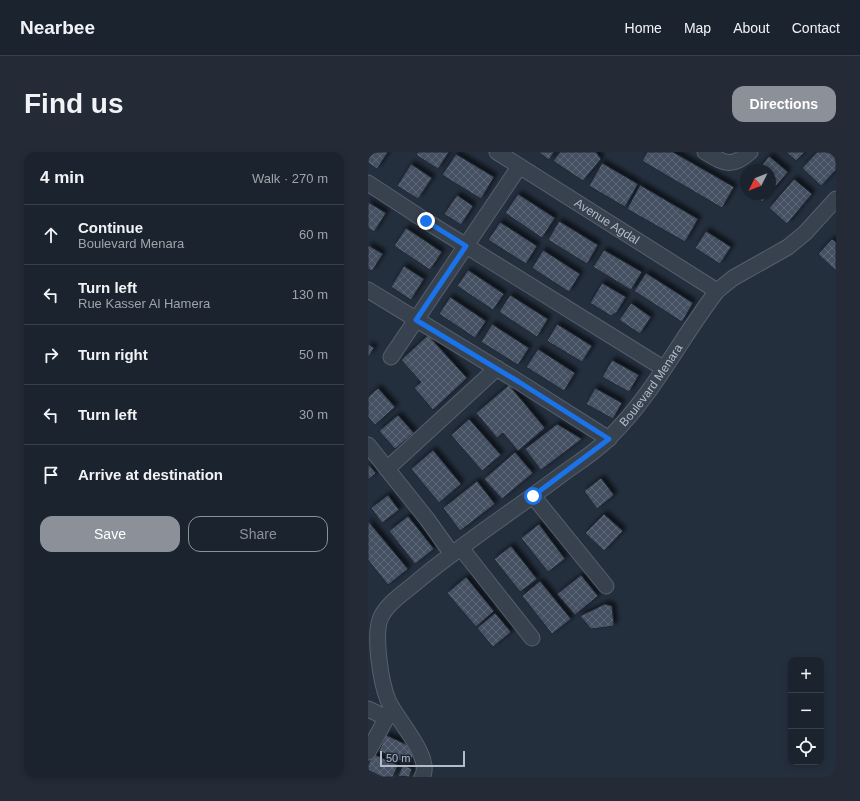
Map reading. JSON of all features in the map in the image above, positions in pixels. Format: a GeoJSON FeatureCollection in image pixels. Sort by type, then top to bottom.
{"type":"FeatureCollection","features":[{"type":"Feature","properties":{"kind":"street","name":"Avenue Agdal"},"geometry":{"type":"LineString","coordinates":[[497,152],[717,291]]}},
{"type":"Feature","properties":{"kind":"street"},"geometry":{"type":"LineString","coordinates":[[705,152],[722,162],[739,161],[750,152]]}},
{"type":"Feature","properties":{"kind":"street"},"geometry":{"type":"LineString","coordinates":[[391,357],[519,167]]}},
{"type":"Feature","properties":{"kind":"street"},"geometry":{"type":"LineString","coordinates":[[368,184],[663,368]]}},
{"type":"Feature","properties":{"kind":"street","name":"Boulevard Menara"},"geometry":{"type":"LineString","coordinates":[[422,777],[424,774],[423,760],[407,730],[389,713],[388,700],[380,668],[378,629],[374,622],[424,575],[609,439],[628,418],[717,291],[733,278],[788,247],[805,233],[836,200]]}},
{"type":"Feature","properties":{"kind":"street"},"geometry":{"type":"LineString","coordinates":[[368,290],[497,368],[609,439]]}},
{"type":"Feature","properties":{"kind":"street"},"geometry":{"type":"LineString","coordinates":[[387,469],[497,368]]}},
{"type":"Feature","properties":{"kind":"street"},"geometry":{"type":"LineString","coordinates":[[368,445],[427,519],[457,551],[532,638]]}},
{"type":"Feature","properties":{"kind":"street"},"geometry":{"type":"LineString","coordinates":[[533,496],[606,586]]}},
{"type":"Feature","properties":{"kind":"street"},"geometry":{"type":"LineString","coordinates":[[368,709],[389,713],[368,752]]}},
{"type":"Feature","properties":{"kind":"building"},"geometry":{"type":"Polygon","coordinates":[[[368,152],[388,152],[377,169],[368,163],[368,152]]]}},
{"type":"Feature","properties":{"kind":"building"},"geometry":{"type":"Polygon","coordinates":[[[418,152],[449,152],[438,169],[416,155],[418,152]]]}},
{"type":"Feature","properties":{"kind":"building"},"geometry":{"type":"Polygon","coordinates":[[[538,152],[554,152],[549,160],[538,152]]]}},
{"type":"Feature","properties":{"kind":"building"},"geometry":{"type":"Polygon","coordinates":[[[560,152],[596,152],[601,159],[583,181],[553,161],[560,152]]]}},
{"type":"Feature","properties":{"kind":"building"},"geometry":{"type":"Polygon","coordinates":[[[647,152],[673,152],[734,187],[722,208],[642,161],[647,152]]]}},
{"type":"Feature","properties":{"kind":"building"},"geometry":{"type":"Polygon","coordinates":[[[786,152],[805,152],[796,161],[786,152]]]}},
{"type":"Feature","properties":{"kind":"building"},"geometry":{"type":"Polygon","coordinates":[[[817,152],[836,152],[836,170],[821,186],[802,168],[817,152]]]}},
{"type":"Feature","properties":{"kind":"building"},"geometry":{"type":"Polygon","coordinates":[[[456,154],[494,177],[481,199],[442,175],[456,154]]]}},
{"type":"Feature","properties":{"kind":"building"},"geometry":{"type":"Polygon","coordinates":[[[769,156],[788,172],[776,186],[776,164],[763,164],[769,156]]]}},
{"type":"Feature","properties":{"kind":"building"},"geometry":{"type":"Polygon","coordinates":[[[602,163],[638,184],[625,207],[589,186],[602,163]]]}},
{"type":"Feature","properties":{"kind":"building"},"geometry":{"type":"Polygon","coordinates":[[[411,164],[432,178],[418,199],[397,186],[411,164]]]}},
{"type":"Feature","properties":{"kind":"building"},"geometry":{"type":"Polygon","coordinates":[[[794,179],[812,194],[787,224],[769,208],[794,179]]]}},
{"type":"Feature","properties":{"kind":"building"},"geometry":{"type":"Polygon","coordinates":[[[640,185],[698,219],[685,242],[627,209],[640,185]]]}},
{"type":"Feature","properties":{"kind":"building"},"geometry":{"type":"Polygon","coordinates":[[[518,194],[555,218],[542,238],[505,213],[518,194]]]}},
{"type":"Feature","properties":{"kind":"building"},"geometry":{"type":"Polygon","coordinates":[[[457,195],[473,206],[461,225],[444,214],[457,195]]]}},
{"type":"Feature","properties":{"kind":"building"},"geometry":{"type":"Polygon","coordinates":[[[368,202],[386,213],[374,232],[368,228],[368,202]]]}},
{"type":"Feature","properties":{"kind":"building"},"geometry":{"type":"Polygon","coordinates":[[[559,221],[598,245],[587,264],[548,240],[559,221]]]}},
{"type":"Feature","properties":{"kind":"building"},"geometry":{"type":"Polygon","coordinates":[[[500,222],[537,246],[526,264],[488,240],[500,222]]]}},
{"type":"Feature","properties":{"kind":"building"},"geometry":{"type":"Polygon","coordinates":[[[406,228],[442,252],[430,270],[394,246],[406,228]]]}},
{"type":"Feature","properties":{"kind":"building"},"geometry":{"type":"Polygon","coordinates":[[[706,231],[731,247],[720,264],[695,248],[706,231]]]}},
{"type":"Feature","properties":{"kind":"building"},"geometry":{"type":"Polygon","coordinates":[[[832,239],[836,242],[836,271],[818,254],[832,239]]]}},
{"type":"Feature","properties":{"kind":"building"},"geometry":{"type":"Polygon","coordinates":[[[368,245],[383,254],[372,271],[368,269],[368,245]]]}},
{"type":"Feature","properties":{"kind":"building"},"geometry":{"type":"Polygon","coordinates":[[[543,250],[580,274],[569,292],[532,268],[543,250]]]}},
{"type":"Feature","properties":{"kind":"building"},"geometry":{"type":"Polygon","coordinates":[[[604,250],[642,272],[631,290],[593,267],[604,250]]]}},
{"type":"Feature","properties":{"kind":"building"},"geometry":{"type":"Polygon","coordinates":[[[404,266],[424,279],[411,300],[391,287],[404,266]]]}},
{"type":"Feature","properties":{"kind":"building"},"geometry":{"type":"Polygon","coordinates":[[[468,270],[504,294],[493,310],[457,286],[468,270]]]}},
{"type":"Feature","properties":{"kind":"building"},"geometry":{"type":"Polygon","coordinates":[[[646,273],[693,303],[682,322],[634,291],[646,273]]]}},
{"type":"Feature","properties":{"kind":"building"},"geometry":{"type":"Polygon","coordinates":[[[602,283],[626,297],[617,312],[611,316],[590,303],[602,283]]]}},
{"type":"Feature","properties":{"kind":"building"},"geometry":{"type":"Polygon","coordinates":[[[510,295],[548,319],[537,337],[499,312],[510,295]]]}},
{"type":"Feature","properties":{"kind":"building"},"geometry":{"type":"Polygon","coordinates":[[[450,297],[486,321],[475,338],[439,314],[450,297]]]}},
{"type":"Feature","properties":{"kind":"building"},"geometry":{"type":"Polygon","coordinates":[[[631,303],[651,317],[640,334],[619,320],[631,303]]]}},
{"type":"Feature","properties":{"kind":"building"},"geometry":{"type":"Polygon","coordinates":[[[492,324],[529,348],[518,365],[481,342],[492,324]]]}},
{"type":"Feature","properties":{"kind":"building"},"geometry":{"type":"Polygon","coordinates":[[[557,324],[592,346],[582,362],[547,341],[557,324]]]}},
{"type":"Feature","properties":{"kind":"building"},"geometry":{"type":"Polygon","coordinates":[[[428,335],[467,378],[433,410],[414,388],[421,382],[401,360],[428,335]]]}},
{"type":"Feature","properties":{"kind":"building"},"geometry":{"type":"Polygon","coordinates":[[[368,344],[374,348],[368,358],[368,344]]]}},
{"type":"Feature","properties":{"kind":"building"},"geometry":{"type":"Polygon","coordinates":[[[538,349],[575,373],[564,391],[526,367],[538,349]]]}},
{"type":"Feature","properties":{"kind":"building"},"geometry":{"type":"Polygon","coordinates":[[[612,360],[639,375],[629,392],[602,377],[612,360]]]}},
{"type":"Feature","properties":{"kind":"building"},"geometry":{"type":"Polygon","coordinates":[[[509,385],[545,428],[518,451],[503,433],[497,438],[476,413],[509,385]]]}},
{"type":"Feature","properties":{"kind":"building"},"geometry":{"type":"Polygon","coordinates":[[[378,388],[395,407],[375,425],[368,417],[368,397],[378,388]]]}},
{"type":"Feature","properties":{"kind":"building"},"geometry":{"type":"Polygon","coordinates":[[[595,388],[622,403],[613,419],[586,404],[595,388]]]}},
{"type":"Feature","properties":{"kind":"building"},"geometry":{"type":"Polygon","coordinates":[[[398,415],[414,433],[395,449],[379,431],[398,415]]]}},
{"type":"Feature","properties":{"kind":"building"},"geometry":{"type":"Polygon","coordinates":[[[469,419],[501,455],[482,471],[451,435],[469,419]]]}},
{"type":"Feature","properties":{"kind":"building"},"geometry":{"type":"Polygon","coordinates":[[[557,424],[582,439],[541,470],[525,449],[557,424]]]}},
{"type":"Feature","properties":{"kind":"building"},"geometry":{"type":"Polygon","coordinates":[[[433,450],[461,484],[439,503],[411,469],[433,450]]]}},
{"type":"Feature","properties":{"kind":"building"},"geometry":{"type":"Polygon","coordinates":[[[515,452],[533,473],[502,499],[484,479],[515,452]]]}},
{"type":"Feature","properties":{"kind":"building"},"geometry":{"type":"Polygon","coordinates":[[[368,464],[376,473],[368,480],[368,464]]]}},
{"type":"Feature","properties":{"kind":"building"},"geometry":{"type":"Polygon","coordinates":[[[601,478],[614,495],[597,509],[584,491],[601,478]]]}},
{"type":"Feature","properties":{"kind":"building"},"geometry":{"type":"Polygon","coordinates":[[[477,481],[495,504],[460,531],[443,508],[477,481]]]}},
{"type":"Feature","properties":{"kind":"building"},"geometry":{"type":"Polygon","coordinates":[[[388,495],[399,510],[382,523],[371,508],[388,495]]]}},
{"type":"Feature","properties":{"kind":"building"},"geometry":{"type":"Polygon","coordinates":[[[604,514],[623,531],[604,551],[585,533],[604,514]]]}},
{"type":"Feature","properties":{"kind":"building"},"geometry":{"type":"Polygon","coordinates":[[[408,516],[434,549],[415,564],[389,531],[408,516]]]}},
{"type":"Feature","properties":{"kind":"building"},"geometry":{"type":"Polygon","coordinates":[[[368,521],[408,569],[388,585],[368,560],[368,521]]]}},
{"type":"Feature","properties":{"kind":"building"},"geometry":{"type":"Polygon","coordinates":[[[539,524],[565,559],[548,572],[521,538],[539,524]]]}},
{"type":"Feature","properties":{"kind":"building"},"geometry":{"type":"Polygon","coordinates":[[[511,546],[537,579],[520,592],[494,559],[511,546]]]}},
{"type":"Feature","properties":{"kind":"building"},"geometry":{"type":"Polygon","coordinates":[[[581,575],[598,596],[575,615],[557,594],[581,575]]]}},
{"type":"Feature","properties":{"kind":"building"},"geometry":{"type":"Polygon","coordinates":[[[466,577],[494,611],[476,627],[447,593],[466,577]]]}},
{"type":"Feature","properties":{"kind":"building"},"geometry":{"type":"Polygon","coordinates":[[[540,581],[571,619],[552,634],[522,596],[540,581]]]}},
{"type":"Feature","properties":{"kind":"building"},"geometry":{"type":"Polygon","coordinates":[[[605,604],[612,606],[614,626],[591,629],[580,616],[605,604]]]}},
{"type":"Feature","properties":{"kind":"building"},"geometry":{"type":"Polygon","coordinates":[[[495,613],[511,632],[493,647],[477,628],[495,613]]]}},
{"type":"Feature","properties":{"kind":"building"},"geometry":{"type":"Polygon","coordinates":[[[386,735],[416,749],[409,764],[379,751],[386,735]]]}},
{"type":"Feature","properties":{"kind":"building"},"geometry":{"type":"Polygon","coordinates":[[[373,754],[398,765],[393,777],[382,777],[368,770],[368,765],[373,754]]]}},
{"type":"Feature","properties":{"kind":"building"},"geometry":{"type":"Polygon","coordinates":[[[403,765],[412,769],[409,777],[398,776],[403,765]]]}},
{"type":"Feature","properties":{"kind":"route"},"geometry":{"type":"LineString","coordinates":[[426,221],[466,246],[416,320],[519,382],[609,439],[533,496]]}}]}
